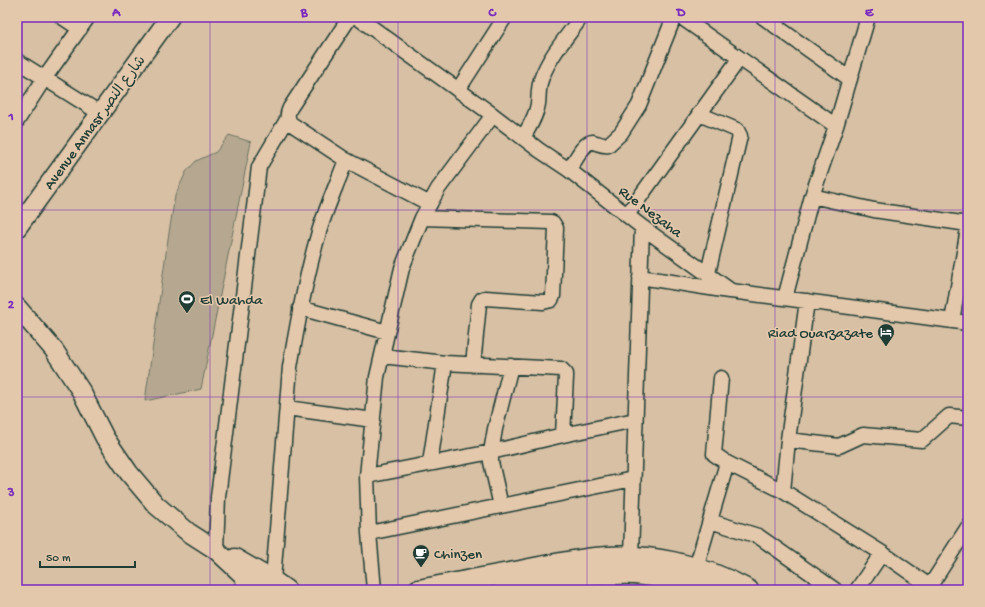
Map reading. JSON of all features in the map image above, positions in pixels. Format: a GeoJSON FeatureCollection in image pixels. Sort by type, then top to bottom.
{"type":"FeatureCollection","features":[{"type":"Feature","properties":{"kind":"main road"},"geometry":{"type":"LineString","coordinates":[[418,590],[560,563],[596,558],[631,556],[664,560],[696,568],[728,580],[748,590]]}},
{"type":"Feature","properties":{"kind":"main road"},"geometry":{"type":"LineString","coordinates":[[504,590],[580,577],[614,574],[653,576],[672,579],[707,590]]}},
{"type":"Feature","properties":{"kind":"street"},"geometry":{"type":"LineString","coordinates":[[62,17],[80,30]]}},
{"type":"Feature","properties":{"kind":"street"},"geometry":{"type":"LineString","coordinates":[[17,121],[44,79],[88,17]]}},
{"type":"Feature","properties":{"kind":"street","name":"Avenue Annasr شارع النصر"},"geometry":{"type":"LineString","coordinates":[[17,228],[170,17]]}},
{"type":"Feature","properties":{"kind":"street"},"geometry":{"type":"LineString","coordinates":[[216,550],[218,497],[259,166],[288,118],[290,108],[350,17]]}},
{"type":"Feature","properties":{"kind":"street","name":"Rue Nezaha"},"geometry":{"type":"LineString","coordinates":[[357,17],[493,115],[522,138],[569,170],[642,227],[731,291]]}},
{"type":"Feature","properties":{"kind":"street"},"geometry":{"type":"LineString","coordinates":[[458,90],[505,17]]}},
{"type":"Feature","properties":{"kind":"street"},"geometry":{"type":"LineString","coordinates":[[522,138],[534,116],[538,104],[538,90],[546,66],[581,17]]}},
{"type":"Feature","properties":{"kind":"street"},"geometry":{"type":"LineString","coordinates":[[569,170],[586,144],[592,142],[603,146],[608,145],[621,133],[639,105],[674,17]]}},
{"type":"Feature","properties":{"kind":"street"},"geometry":{"type":"LineString","coordinates":[[680,17],[836,126]]}},
{"type":"Feature","properties":{"kind":"street"},"geometry":{"type":"LineString","coordinates":[[763,17],[850,79]]}},
{"type":"Feature","properties":{"kind":"street"},"geometry":{"type":"LineString","coordinates":[[785,298],[812,196],[836,126],[868,17]]}},
{"type":"Feature","properties":{"kind":"street"},"geometry":{"type":"LineString","coordinates":[[627,215],[740,58]]}},
{"type":"Feature","properties":{"kind":"street"},"geometry":{"type":"LineString","coordinates":[[17,61],[100,113]]}},
{"type":"Feature","properties":{"kind":"street"},"geometry":{"type":"LineString","coordinates":[[699,114],[737,130],[740,136],[708,273]]}},
{"type":"Feature","properties":{"kind":"street"},"geometry":{"type":"LineString","coordinates":[[374,590],[368,533],[367,476],[377,377],[402,268],[422,218],[438,189],[493,115]]}},
{"type":"Feature","properties":{"kind":"street"},"geometry":{"type":"LineString","coordinates":[[288,118],[290,123],[346,160],[430,204]]}},
{"type":"Feature","properties":{"kind":"street"},"geometry":{"type":"LineString","coordinates":[[262,585],[287,408],[290,366],[300,308],[319,232],[346,160]]}},
{"type":"Feature","properties":{"kind":"street"},"geometry":{"type":"LineString","coordinates":[[812,196],[874,210],[968,224]]}},
{"type":"Feature","properties":{"kind":"street"},"geometry":{"type":"LineString","coordinates":[[422,218],[551,222],[556,228],[552,300],[543,302],[482,299],[479,304],[473,365]]}},
{"type":"Feature","properties":{"kind":"street"},"geometry":{"type":"LineString","coordinates":[[631,556],[642,227]]}},
{"type":"Feature","properties":{"kind":"street"},"geometry":{"type":"LineString","coordinates":[[952,321],[968,229]]}},
{"type":"Feature","properties":{"kind":"street"},"geometry":{"type":"LineString","coordinates":[[640,277],[731,291],[968,323]]}},
{"type":"Feature","properties":{"kind":"street"},"geometry":{"type":"LineString","coordinates":[[783,491],[788,440],[807,301]]}},
{"type":"Feature","properties":{"kind":"street"},"geometry":{"type":"LineString","coordinates":[[17,307],[54,350],[81,391],[105,438],[129,473],[156,505],[188,532],[216,550],[262,585]]}},
{"type":"Feature","properties":{"kind":"street"},"geometry":{"type":"LineString","coordinates":[[300,308],[387,332]]}},
{"type":"Feature","properties":{"kind":"street"},"geometry":{"type":"LineString","coordinates":[[382,356],[473,365],[559,368],[564,371],[566,377],[563,435]]}},
{"type":"Feature","properties":{"kind":"street"},"geometry":{"type":"LineString","coordinates":[[430,463],[445,363]]}},
{"type":"Feature","properties":{"kind":"street"},"geometry":{"type":"LineString","coordinates":[[501,506],[491,462],[491,452],[495,429],[511,366]]}},
{"type":"Feature","properties":{"kind":"street"},"geometry":{"type":"LineString","coordinates":[[721,378],[714,454],[727,463],[783,491],[882,553],[933,588],[968,527]]}},
{"type":"Feature","properties":{"kind":"street"},"geometry":{"type":"LineString","coordinates":[[287,408],[373,420]]}},
{"type":"Feature","properties":{"kind":"street"},"geometry":{"type":"LineString","coordinates":[[788,440],[839,446],[863,435],[922,440],[949,416],[968,418]]}},
{"type":"Feature","properties":{"kind":"street"},"geometry":{"type":"LineString","coordinates":[[367,476],[491,452],[635,420]]}},
{"type":"Feature","properties":{"kind":"street"},"geometry":{"type":"LineString","coordinates":[[696,568],[727,463]]}},
{"type":"Feature","properties":{"kind":"street"},"geometry":{"type":"LineString","coordinates":[[368,533],[633,479]]}},
{"type":"Feature","properties":{"kind":"street"},"geometry":{"type":"LineString","coordinates":[[710,521],[758,536],[835,590]]}},
{"type":"Feature","properties":{"kind":"street"},"geometry":{"type":"LineString","coordinates":[[216,550],[242,562],[262,585]]}},
{"type":"Feature","properties":{"kind":"street"},"geometry":{"type":"LineString","coordinates":[[857,590],[882,553]]}},
{"type":"Feature","properties":{"kind":"shaded area","name":"El Wahda"},"geometry":{"type":"Polygon","coordinates":[[[229,135],[251,142],[201,389],[145,401],[175,196],[186,172],[196,161],[216,152],[229,135]]]}},
{"type":"Feature","properties":{"kind":"place","name":"El Wahda"},"geometry":{"type":"Point","coordinates":[187,314]}},
{"type":"Feature","properties":{"kind":"place","name":"Riad Ouarzazate"},"geometry":{"type":"Point","coordinates":[886,347]}},
{"type":"Feature","properties":{"kind":"place","name":"Chinzen"},"geometry":{"type":"Point","coordinates":[421,568]}}]}
